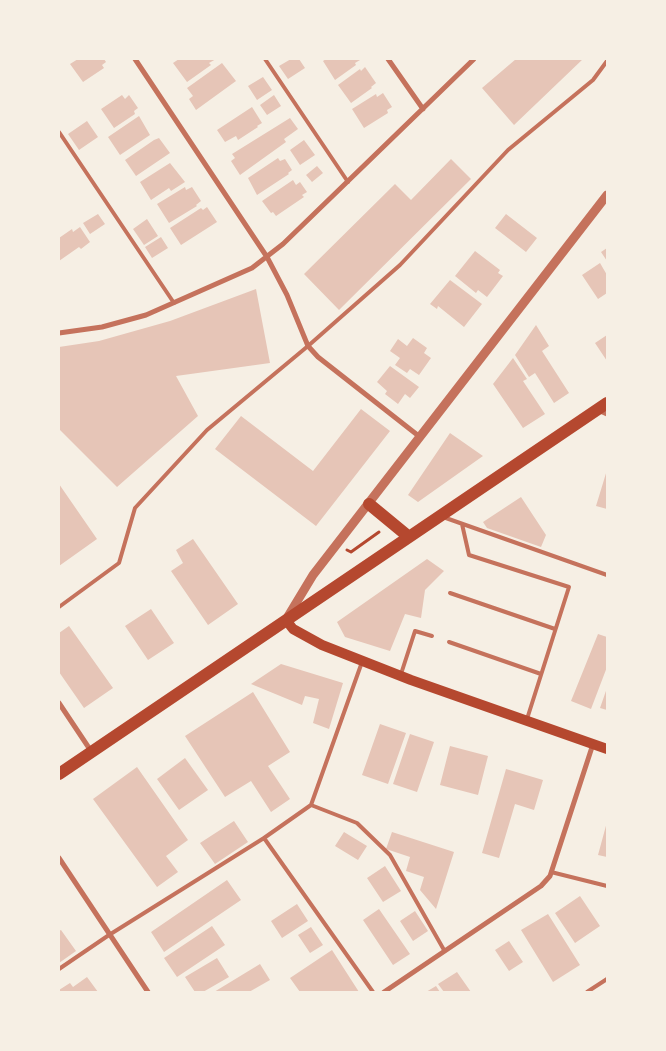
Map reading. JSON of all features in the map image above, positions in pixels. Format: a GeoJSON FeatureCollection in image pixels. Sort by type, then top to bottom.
{"type":"FeatureCollection","features":[{"type":"Feature","properties":{"kind":"main road"},"geometry":{"type":"LineString","coordinates":[[59,774],[440,516],[604,409]]}},
{"type":"Feature","properties":{"kind":"main road"},"geometry":{"type":"LineString","coordinates":[[369,504],[409,537]]}},
{"type":"Feature","properties":{"kind":"main road"},"geometry":{"type":"LineString","coordinates":[[286,620],[293,629],[322,645],[459,698],[607,749]]}},
{"type":"Feature","properties":{"kind":"street"},"geometry":{"type":"LineString","coordinates":[[135,59],[267,257],[308,346],[318,357],[420,436]]}},
{"type":"Feature","properties":{"kind":"street"},"geometry":{"type":"LineString","coordinates":[[388,59],[423,109]]}},
{"type":"Feature","properties":{"kind":"street"},"geometry":{"type":"LineString","coordinates":[[59,333],[102,327],[137,318],[252,268],[283,244],[474,59]]}},
{"type":"Feature","properties":{"kind":"street"},"geometry":{"type":"LineString","coordinates":[[286,620],[313,575],[607,195]]}},
{"type":"Feature","properties":{"kind":"street"},"geometry":{"type":"LineString","coordinates":[[59,703],[91,752]]}},
{"type":"Feature","properties":{"kind":"street"},"geometry":{"type":"LineString","coordinates":[[384,992],[541,886],[550,876],[593,744]]}},
{"type":"Feature","properties":{"kind":"street"},"geometry":{"type":"LineString","coordinates":[[59,858],[148,992]]}},
{"type":"Feature","properties":{"kind":"lane"},"geometry":{"type":"LineString","coordinates":[[265,59],[348,182]]}},
{"type":"Feature","properties":{"kind":"lane"},"geometry":{"type":"LineString","coordinates":[[59,607],[118,563],[135,508],[207,430],[308,346],[400,265],[508,150],[594,80],[607,61]]}},
{"type":"Feature","properties":{"kind":"lane"},"geometry":{"type":"LineString","coordinates":[[59,132],[174,303]]}},
{"type":"Feature","properties":{"kind":"lane"},"geometry":{"type":"LineString","coordinates":[[440,516],[607,575]]}},
{"type":"Feature","properties":{"kind":"lane"},"geometry":{"type":"LineString","coordinates":[[462,524],[468,555],[569,587],[526,721]]}},
{"type":"Feature","properties":{"kind":"lane"},"geometry":{"type":"LineString","coordinates":[[450,593],[555,629]]}},
{"type":"Feature","properties":{"kind":"lane"},"geometry":{"type":"LineString","coordinates":[[401,676],[415,631],[432,636]]}},
{"type":"Feature","properties":{"kind":"lane"},"geometry":{"type":"LineString","coordinates":[[449,642],[541,674]]}},
{"type":"Feature","properties":{"kind":"lane"},"geometry":{"type":"LineString","coordinates":[[59,969],[311,806],[363,661]]}},
{"type":"Feature","properties":{"kind":"lane"},"geometry":{"type":"LineString","coordinates":[[311,806],[357,823],[390,855],[444,950]]}},
{"type":"Feature","properties":{"kind":"lane"},"geometry":{"type":"LineString","coordinates":[[264,838],[372,992]]}},
{"type":"Feature","properties":{"kind":"lane"},"geometry":{"type":"LineString","coordinates":[[551,872],[607,886]]}},
{"type":"Feature","properties":{"kind":"lane"},"geometry":{"type":"LineString","coordinates":[[587,992],[607,979]]}},
{"type":"Feature","properties":{"kind":"path"},"geometry":{"type":"LineString","coordinates":[[347,549],[351,552],[379,532]]}},
{"type":"Feature","properties":{"kind":"building"},"geometry":{"type":"Polygon","coordinates":[[[78,59],[104,59],[106,62],[102,65],[104,68],[83,82],[70,64],[78,59]]]}},
{"type":"Feature","properties":{"kind":"building"},"geometry":{"type":"Polygon","coordinates":[[[179,59],[216,59],[209,63],[211,65],[187,82],[173,63],[179,59]]]}},
{"type":"Feature","properties":{"kind":"building"},"geometry":{"type":"Polygon","coordinates":[[[291,59],[299,59],[305,68],[288,79],[279,66],[291,59]]]}},
{"type":"Feature","properties":{"kind":"building"},"geometry":{"type":"Polygon","coordinates":[[[326,59],[360,60],[335,80],[323,61],[326,59]]]}},
{"type":"Feature","properties":{"kind":"building"},"geometry":{"type":"Polygon","coordinates":[[[516,59],[583,59],[514,125],[482,88],[516,59]]]}},
{"type":"Feature","properties":{"kind":"building"},"geometry":{"type":"Polygon","coordinates":[[[222,63],[236,81],[196,110],[189,99],[193,96],[187,88],[222,63]]]}},
{"type":"Feature","properties":{"kind":"building"},"geometry":{"type":"Polygon","coordinates":[[[365,67],[376,83],[351,103],[338,85],[365,67]]]}},
{"type":"Feature","properties":{"kind":"building"},"geometry":{"type":"Polygon","coordinates":[[[263,77],[272,90],[257,100],[248,86],[263,77]]]}},
{"type":"Feature","properties":{"kind":"building"},"geometry":{"type":"Polygon","coordinates":[[[383,93],[392,107],[387,110],[388,113],[364,128],[352,109],[376,94],[377,97],[383,93]]]}},
{"type":"Feature","properties":{"kind":"building"},"geometry":{"type":"Polygon","coordinates":[[[122,95],[125,99],[129,95],[138,108],[134,111],[135,114],[114,128],[101,109],[122,95]]]}},
{"type":"Feature","properties":{"kind":"building"},"geometry":{"type":"Polygon","coordinates":[[[274,95],[281,106],[267,115],[260,105],[274,95]]]}},
{"type":"Feature","properties":{"kind":"building"},"geometry":{"type":"Polygon","coordinates":[[[252,107],[262,123],[238,140],[236,136],[225,142],[217,130],[252,107]]]}},
{"type":"Feature","properties":{"kind":"building"},"geometry":{"type":"Polygon","coordinates":[[[139,116],[150,135],[120,155],[108,137],[139,116]]]}},
{"type":"Feature","properties":{"kind":"building"},"geometry":{"type":"Polygon","coordinates":[[[290,118],[298,129],[284,139],[286,142],[240,175],[231,161],[235,158],[232,154],[290,118]]]}},
{"type":"Feature","properties":{"kind":"building"},"geometry":{"type":"Polygon","coordinates":[[[87,121],[98,137],[79,150],[68,134],[87,121]]]}},
{"type":"Feature","properties":{"kind":"building"},"geometry":{"type":"Polygon","coordinates":[[[159,138],[170,153],[136,176],[125,160],[159,138]]]}},
{"type":"Feature","properties":{"kind":"building"},"geometry":{"type":"Polygon","coordinates":[[[304,140],[315,155],[300,165],[290,150],[304,140]]]}},
{"type":"Feature","properties":{"kind":"building"},"geometry":{"type":"Polygon","coordinates":[[[278,158],[280,161],[285,159],[292,170],[289,174],[257,195],[248,178],[278,158]]]}},
{"type":"Feature","properties":{"kind":"building"},"geometry":{"type":"Polygon","coordinates":[[[451,159],[471,179],[339,310],[304,274],[395,184],[411,200],[451,159]]]}},
{"type":"Feature","properties":{"kind":"building"},"geometry":{"type":"Polygon","coordinates":[[[170,163],[185,182],[171,191],[169,188],[151,200],[140,182],[170,163]]]}},
{"type":"Feature","properties":{"kind":"building"},"geometry":{"type":"Polygon","coordinates":[[[317,166],[323,173],[312,182],[306,175],[317,166]]]}},
{"type":"Feature","properties":{"kind":"building"},"geometry":{"type":"Polygon","coordinates":[[[293,180],[296,185],[300,182],[307,192],[302,195],[304,197],[276,216],[273,212],[271,213],[262,201],[293,180]]]}},
{"type":"Feature","properties":{"kind":"building"},"geometry":{"type":"Polygon","coordinates":[[[185,187],[186,190],[192,187],[201,201],[197,206],[169,223],[157,204],[185,187]]]}},
{"type":"Feature","properties":{"kind":"building"},"geometry":{"type":"Polygon","coordinates":[[[207,207],[217,222],[181,245],[170,228],[201,208],[203,210],[207,207]]]}},
{"type":"Feature","properties":{"kind":"building"},"geometry":{"type":"Polygon","coordinates":[[[98,214],[105,224],[90,234],[83,223],[98,214]]]}},
{"type":"Feature","properties":{"kind":"building"},"geometry":{"type":"Polygon","coordinates":[[[506,214],[537,238],[526,252],[495,228],[506,214]]]}},
{"type":"Feature","properties":{"kind":"building"},"geometry":{"type":"Polygon","coordinates":[[[147,219],[158,236],[144,245],[133,229],[147,219]]]}},
{"type":"Feature","properties":{"kind":"building"},"geometry":{"type":"Polygon","coordinates":[[[80,227],[90,242],[59,261],[59,238],[72,229],[73,232],[80,227]]]}},
{"type":"Feature","properties":{"kind":"building"},"geometry":{"type":"Polygon","coordinates":[[[161,237],[168,248],[152,258],[145,247],[161,237]]]}},
{"type":"Feature","properties":{"kind":"building"},"geometry":{"type":"Polygon","coordinates":[[[607,248],[607,261],[601,252],[607,248]]]}},
{"type":"Feature","properties":{"kind":"building"},"geometry":{"type":"Polygon","coordinates":[[[475,251],[500,270],[498,273],[503,276],[487,297],[478,290],[476,293],[455,276],[475,251]]]}},
{"type":"Feature","properties":{"kind":"building"},"geometry":{"type":"Polygon","coordinates":[[[600,263],[607,275],[607,293],[598,299],[582,275],[600,263]]]}},
{"type":"Feature","properties":{"kind":"building"},"geometry":{"type":"Polygon","coordinates":[[[450,280],[482,304],[464,327],[438,306],[437,309],[430,304],[450,280]]]}},
{"type":"Feature","properties":{"kind":"building"},"geometry":{"type":"Polygon","coordinates":[[[256,289],[270,363],[176,376],[198,416],[117,487],[59,429],[59,347],[99,341],[170,321],[256,289]]]}},
{"type":"Feature","properties":{"kind":"building"},"geometry":{"type":"Polygon","coordinates":[[[536,325],[549,346],[542,351],[569,393],[554,403],[535,373],[529,377],[515,355],[536,325]]]}},
{"type":"Feature","properties":{"kind":"building"},"geometry":{"type":"Polygon","coordinates":[[[607,335],[607,361],[595,343],[607,335]]]}},
{"type":"Feature","properties":{"kind":"building"},"geometry":{"type":"Polygon","coordinates":[[[413,338],[427,348],[424,353],[431,358],[419,375],[410,369],[407,373],[395,365],[400,358],[390,351],[398,339],[407,346],[413,338]]]}},
{"type":"Feature","properties":{"kind":"building"},"geometry":{"type":"Polygon","coordinates":[[[513,358],[527,379],[523,381],[545,414],[523,428],[493,384],[513,358]]]}},
{"type":"Feature","properties":{"kind":"building"},"geometry":{"type":"Polygon","coordinates":[[[390,366],[419,387],[410,398],[405,394],[398,404],[385,394],[387,391],[377,382],[390,366]]]}},
{"type":"Feature","properties":{"kind":"building"},"geometry":{"type":"Polygon","coordinates":[[[361,409],[390,431],[316,526],[215,449],[241,416],[313,471],[361,409]]]}},
{"type":"Feature","properties":{"kind":"building"},"geometry":{"type":"Polygon","coordinates":[[[450,433],[483,456],[418,502],[408,495],[450,433]]]}},
{"type":"Feature","properties":{"kind":"building"},"geometry":{"type":"Polygon","coordinates":[[[607,470],[607,509],[596,506],[607,470]]]}},
{"type":"Feature","properties":{"kind":"building"},"geometry":{"type":"Polygon","coordinates":[[[59,484],[97,539],[59,566],[59,484]]]}},
{"type":"Feature","properties":{"kind":"building"},"geometry":{"type":"Polygon","coordinates":[[[521,497],[546,535],[541,547],[487,528],[483,522],[521,497]]]}},
{"type":"Feature","properties":{"kind":"building"},"geometry":{"type":"Polygon","coordinates":[[[193,539],[238,604],[208,625],[171,571],[183,563],[176,550],[193,539]]]}},
{"type":"Feature","properties":{"kind":"building"},"geometry":{"type":"Polygon","coordinates":[[[427,559],[444,571],[425,590],[421,618],[405,614],[390,651],[345,637],[337,622],[427,559]]]}},
{"type":"Feature","properties":{"kind":"building"},"geometry":{"type":"Polygon","coordinates":[[[151,609],[174,643],[148,660],[125,626],[151,609]]]}},
{"type":"Feature","properties":{"kind":"building"},"geometry":{"type":"Polygon","coordinates":[[[69,626],[113,688],[84,708],[59,672],[59,633],[69,626]]]}},
{"type":"Feature","properties":{"kind":"building"},"geometry":{"type":"Polygon","coordinates":[[[598,634],[607,637],[607,667],[591,709],[571,701],[598,634]]]}},
{"type":"Feature","properties":{"kind":"building"},"geometry":{"type":"Polygon","coordinates":[[[281,664],[343,683],[329,729],[313,723],[319,699],[305,696],[302,705],[251,684],[281,664]]]}},
{"type":"Feature","properties":{"kind":"building"},"geometry":{"type":"Polygon","coordinates":[[[607,688],[607,710],[600,708],[607,688]]]}},
{"type":"Feature","properties":{"kind":"building"},"geometry":{"type":"Polygon","coordinates":[[[253,692],[290,752],[268,766],[290,799],[271,812],[251,781],[225,797],[185,736],[253,692]]]}},
{"type":"Feature","properties":{"kind":"building"},"geometry":{"type":"Polygon","coordinates":[[[380,724],[406,733],[388,784],[362,775],[380,724]]]}},
{"type":"Feature","properties":{"kind":"building"},"geometry":{"type":"Polygon","coordinates":[[[410,734],[434,742],[417,792],[393,784],[410,734]]]}},
{"type":"Feature","properties":{"kind":"building"},"geometry":{"type":"Polygon","coordinates":[[[450,746],[488,756],[478,795],[440,785],[450,746]]]}},
{"type":"Feature","properties":{"kind":"building"},"geometry":{"type":"Polygon","coordinates":[[[185,758],[208,790],[179,810],[157,779],[185,758]]]}},
{"type":"Feature","properties":{"kind":"building"},"geometry":{"type":"Polygon","coordinates":[[[137,767],[188,840],[166,856],[178,872],[157,887],[93,799],[137,767]]]}},
{"type":"Feature","properties":{"kind":"building"},"geometry":{"type":"Polygon","coordinates":[[[506,769],[543,780],[534,810],[515,804],[499,858],[482,853],[506,769]]]}},
{"type":"Feature","properties":{"kind":"building"},"geometry":{"type":"Polygon","coordinates":[[[234,821],[248,842],[215,864],[200,843],[234,821]]]}},
{"type":"Feature","properties":{"kind":"building"},"geometry":{"type":"Polygon","coordinates":[[[607,822],[607,857],[598,855],[607,822]]]}},
{"type":"Feature","properties":{"kind":"building"},"geometry":{"type":"Polygon","coordinates":[[[344,832],[367,846],[358,860],[335,846],[344,832]]]}},
{"type":"Feature","properties":{"kind":"building"},"geometry":{"type":"Polygon","coordinates":[[[392,832],[454,852],[436,909],[420,890],[424,877],[406,871],[410,857],[386,849],[392,832]]]}},
{"type":"Feature","properties":{"kind":"building"},"geometry":{"type":"Polygon","coordinates":[[[385,866],[401,891],[383,902],[367,878],[385,866]]]}},
{"type":"Feature","properties":{"kind":"building"},"geometry":{"type":"Polygon","coordinates":[[[227,880],[241,900],[164,952],[151,932],[227,880]]]}},
{"type":"Feature","properties":{"kind":"building"},"geometry":{"type":"Polygon","coordinates":[[[580,896],[600,926],[575,943],[555,913],[580,896]]]}},
{"type":"Feature","properties":{"kind":"building"},"geometry":{"type":"Polygon","coordinates":[[[297,904],[308,921],[282,938],[271,921],[297,904]]]}},
{"type":"Feature","properties":{"kind":"building"},"geometry":{"type":"Polygon","coordinates":[[[379,909],[410,954],[393,965],[363,920],[379,909]]]}},
{"type":"Feature","properties":{"kind":"building"},"geometry":{"type":"Polygon","coordinates":[[[415,911],[428,931],[413,941],[400,921],[415,911]]]}},
{"type":"Feature","properties":{"kind":"building"},"geometry":{"type":"Polygon","coordinates":[[[548,914],[580,965],[553,982],[521,930],[548,914]]]}},
{"type":"Feature","properties":{"kind":"building"},"geometry":{"type":"Polygon","coordinates":[[[212,926],[225,945],[177,977],[164,958],[212,926]]]}},
{"type":"Feature","properties":{"kind":"building"},"geometry":{"type":"Polygon","coordinates":[[[311,927],[323,945],[310,953],[298,935],[311,927]]]}},
{"type":"Feature","properties":{"kind":"building"},"geometry":{"type":"Polygon","coordinates":[[[61,930],[76,951],[59,963],[59,931],[61,930]]]}},
{"type":"Feature","properties":{"kind":"building"},"geometry":{"type":"Polygon","coordinates":[[[509,941],[523,962],[509,971],[495,950],[509,941]]]}},
{"type":"Feature","properties":{"kind":"building"},"geometry":{"type":"Polygon","coordinates":[[[332,950],[359,992],[300,992],[290,978],[332,950]]]}},
{"type":"Feature","properties":{"kind":"building"},"geometry":{"type":"Polygon","coordinates":[[[217,958],[229,977],[203,992],[195,992],[185,977],[217,958]]]}},
{"type":"Feature","properties":{"kind":"building"},"geometry":{"type":"Polygon","coordinates":[[[260,964],[270,980],[249,992],[214,992],[260,964]]]}},
{"type":"Feature","properties":{"kind":"building"},"geometry":{"type":"Polygon","coordinates":[[[457,972],[471,992],[444,992],[438,984],[457,972]]]}},
{"type":"Feature","properties":{"kind":"building"},"geometry":{"type":"Polygon","coordinates":[[[87,977],[98,992],[59,992],[59,990],[70,983],[73,987],[87,977]]]}},
{"type":"Feature","properties":{"kind":"building"},"geometry":{"type":"Polygon","coordinates":[[[436,986],[440,992],[426,992],[436,986]]]}}]}
